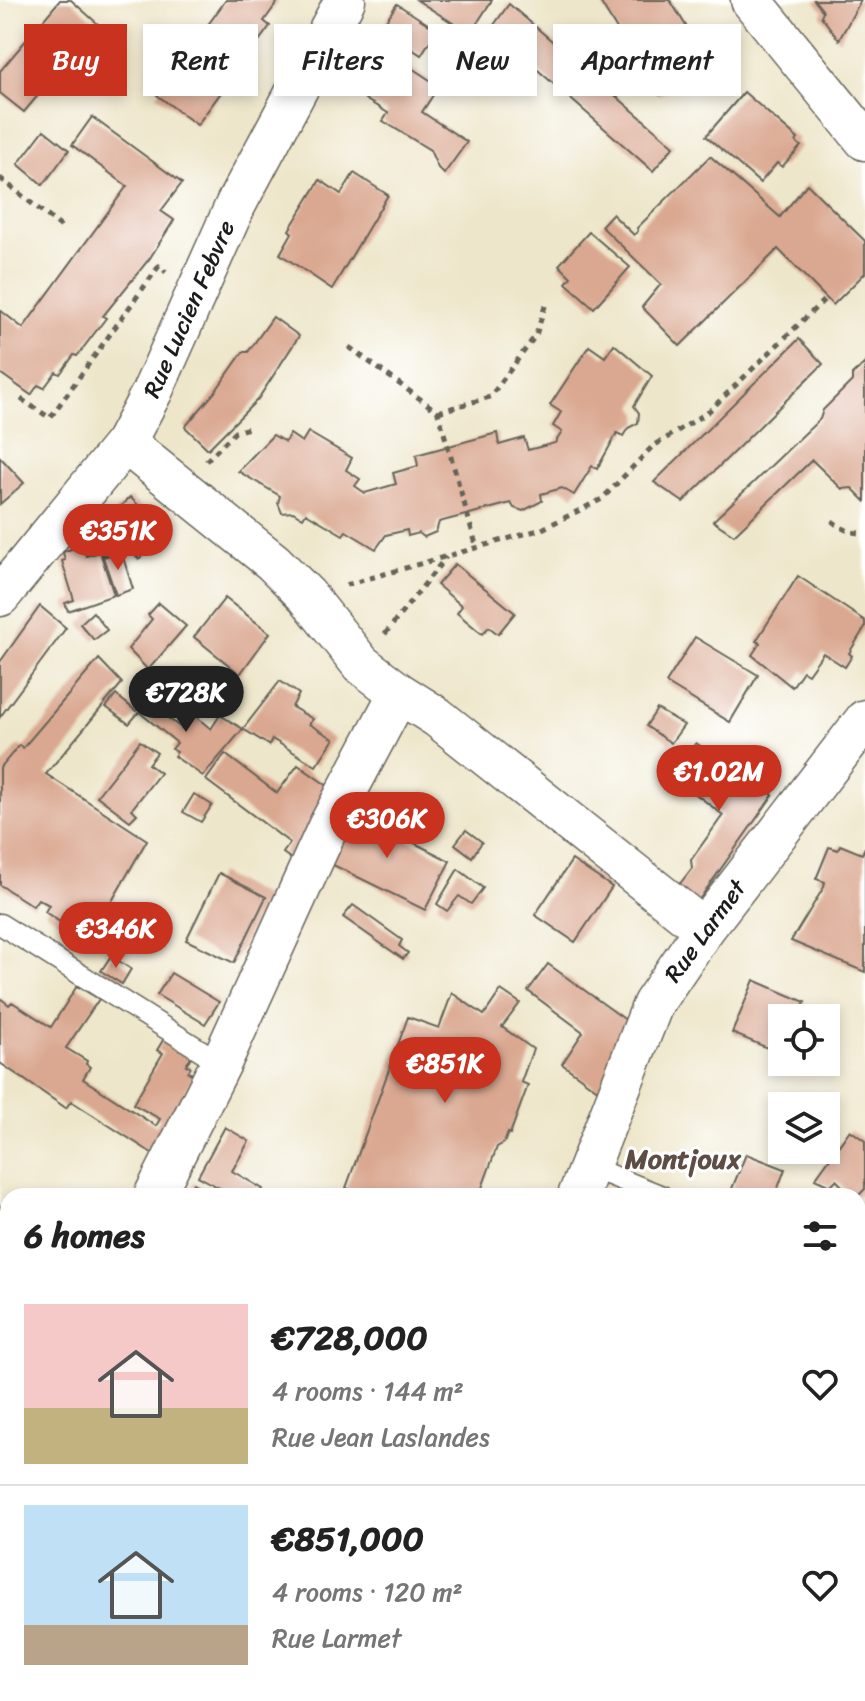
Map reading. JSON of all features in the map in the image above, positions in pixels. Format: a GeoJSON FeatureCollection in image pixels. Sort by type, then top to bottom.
{"type":"FeatureCollection","features":[{"type":"Feature","properties":{"kind":"street","name":"Rue Lucien Febvre"},"geometry":{"type":"LineString","coordinates":[[0,596],[125,443],[152,392],[236,204],[345,0]]}},
{"type":"Feature","properties":{"kind":"street"},"geometry":{"type":"LineString","coordinates":[[751,0],[865,140]]}},
{"type":"Feature","properties":{"kind":"street"},"geometry":{"type":"LineString","coordinates":[[125,443],[244,537],[307,596],[361,664],[437,717],[704,929]]}},
{"type":"Feature","properties":{"kind":"street"},"geometry":{"type":"LineString","coordinates":[[158,1188],[221,1063],[328,827],[399,693]]}},
{"type":"Feature","properties":{"kind":"street","name":"Rue Larmet"},"geometry":{"type":"LineString","coordinates":[[584,1182],[653,1004],[704,929],[865,720]]}},
{"type":"Feature","properties":{"kind":"lane"},"geometry":{"type":"LineString","coordinates":[[0,924],[221,1063]]}},
{"type":"Feature","properties":{"kind":"lane","name":"Rue Larmet"},"geometry":{"type":"LineString","coordinates":[[584,1182],[617,1188]]}},
{"type":"Feature","properties":{"kind":"path"},"geometry":{"type":"LineString","coordinates":[[0,178],[64,229]]}},
{"type":"Feature","properties":{"kind":"path"},"geometry":{"type":"LineString","coordinates":[[21,399],[50,418],[159,266],[196,294]]}},
{"type":"Feature","properties":{"kind":"path"},"geometry":{"type":"LineString","coordinates":[[307,596],[542,529],[602,499],[652,447],[708,412],[826,298]]}},
{"type":"Feature","properties":{"kind":"path"},"geometry":{"type":"LineString","coordinates":[[438,412],[490,397],[536,335],[546,303]]}},
{"type":"Feature","properties":{"kind":"path"},"geometry":{"type":"LineString","coordinates":[[349,347],[438,412],[477,548]]}},
{"type":"Feature","properties":{"kind":"path"},"geometry":{"type":"LineString","coordinates":[[180,487],[235,432],[252,427]]}},
{"type":"Feature","properties":{"kind":"path"},"geometry":{"type":"LineString","coordinates":[[832,521],[843,529],[857,534],[865,533]]}},
{"type":"Feature","properties":{"kind":"path"},"geometry":{"type":"LineString","coordinates":[[361,664],[446,556]]}},
{"type":"Feature","properties":{"kind":"path"},"geometry":{"type":"LineString","coordinates":[[56,959],[130,926]]}},
{"type":"Feature","properties":{"kind":"building"},"geometry":{"type":"Polygon","coordinates":[[[60,0],[71,0],[98,24],[40,24],[60,0]]]}},
{"type":"Feature","properties":{"kind":"building"},"geometry":{"type":"Polygon","coordinates":[[[226,0],[279,0],[264,21],[270,26],[258,42],[258,24],[209,24],[226,0]]]}},
{"type":"Feature","properties":{"kind":"building"},"geometry":{"type":"Polygon","coordinates":[[[417,0],[492,0],[476,24],[454,24],[417,0]]]}},
{"type":"Feature","properties":{"kind":"building"},"geometry":{"type":"Polygon","coordinates":[[[599,0],[670,0],[685,24],[614,24],[599,0]]]}},
{"type":"Feature","properties":{"kind":"building"},"geometry":{"type":"Polygon","coordinates":[[[814,0],[861,0],[839,40],[821,16],[823,11],[814,0]]]}},
{"type":"Feature","properties":{"kind":"building"},"geometry":{"type":"Polygon","coordinates":[[[397,4],[428,24],[428,44],[421,55],[412,49],[412,24],[384,24],[397,4]]]}},
{"type":"Feature","properties":{"kind":"building"},"geometry":{"type":"Polygon","coordinates":[[[509,4],[532,24],[495,24],[509,4]]]}},
{"type":"Feature","properties":{"kind":"building"},"geometry":{"type":"Polygon","coordinates":[[[537,28],[553,42],[553,83],[537,69],[537,28]]]}},
{"type":"Feature","properties":{"kind":"building"},"geometry":{"type":"Polygon","coordinates":[[[24,43],[24,96],[37,96],[24,112],[0,93],[0,71],[24,43]]]}},
{"type":"Feature","properties":{"kind":"building"},"geometry":{"type":"Polygon","coordinates":[[[412,68],[428,79],[428,96],[432,96],[422,112],[467,142],[444,174],[430,150],[383,121],[388,113],[365,99],[366,96],[412,96],[412,68]]]}},
{"type":"Feature","properties":{"kind":"building"},"geometry":{"type":"Polygon","coordinates":[[[744,92],[798,139],[796,142],[801,146],[782,167],[777,163],[760,183],[706,136],[744,92]]]}},
{"type":"Feature","properties":{"kind":"building"},"geometry":{"type":"Polygon","coordinates":[[[158,96],[218,96],[197,125],[158,96]]]}},
{"type":"Feature","properties":{"kind":"building"},"geometry":{"type":"Polygon","coordinates":[[[567,96],[616,96],[674,146],[653,171],[567,96]]]}},
{"type":"Feature","properties":{"kind":"building"},"geometry":{"type":"Polygon","coordinates":[[[92,117],[182,183],[161,211],[174,220],[150,258],[103,316],[106,318],[77,356],[74,355],[60,374],[56,372],[44,388],[38,385],[31,395],[0,373],[0,310],[23,328],[127,186],[72,145],[92,117]]]}},
{"type":"Feature","properties":{"kind":"building"},"geometry":{"type":"Polygon","coordinates":[[[44,130],[69,150],[43,185],[18,164],[44,130]]]}},
{"type":"Feature","properties":{"kind":"building"},"geometry":{"type":"Polygon","coordinates":[[[710,156],[780,217],[807,184],[865,241],[865,273],[833,305],[778,249],[680,346],[642,307],[661,284],[601,226],[612,214],[634,235],[637,228],[710,156]]]}},
{"type":"Feature","properties":{"kind":"building"},"geometry":{"type":"Polygon","coordinates":[[[354,173],[388,195],[332,289],[280,254],[292,233],[289,230],[320,180],[341,194],[354,173]]]}},
{"type":"Feature","properties":{"kind":"building"},"geometry":{"type":"Polygon","coordinates":[[[589,232],[630,267],[594,308],[566,283],[571,277],[559,265],[589,232]]]}},
{"type":"Feature","properties":{"kind":"building"},"geometry":{"type":"Polygon","coordinates":[[[273,317],[299,336],[258,399],[208,449],[185,427],[273,317]]]}},
{"type":"Feature","properties":{"kind":"building"},"geometry":{"type":"Polygon","coordinates":[[[799,339],[823,364],[683,502],[654,482],[799,339]]]}},
{"type":"Feature","properties":{"kind":"building"},"geometry":{"type":"Polygon","coordinates":[[[614,344],[652,376],[634,406],[639,413],[638,423],[628,428],[623,436],[617,433],[597,469],[592,466],[574,495],[562,488],[541,494],[542,501],[523,511],[514,508],[511,503],[439,522],[436,532],[424,537],[419,533],[408,536],[407,530],[386,535],[376,549],[346,531],[343,535],[306,513],[303,518],[293,512],[282,513],[278,503],[280,496],[238,471],[273,435],[285,442],[290,434],[302,442],[308,432],[352,458],[346,470],[360,479],[355,486],[365,493],[396,484],[393,473],[418,466],[416,455],[497,433],[499,445],[524,438],[528,450],[555,443],[562,432],[553,426],[561,412],[550,405],[589,346],[605,357],[614,344]]]}},
{"type":"Feature","properties":{"kind":"building"},"geometry":{"type":"Polygon","coordinates":[[[865,363],[865,501],[852,488],[842,489],[812,460],[734,535],[713,521],[820,419],[823,410],[865,363]]]}},
{"type":"Feature","properties":{"kind":"building"},"geometry":{"type":"Polygon","coordinates":[[[0,457],[24,483],[0,504],[0,457]]]}},
{"type":"Feature","properties":{"kind":"building"},"geometry":{"type":"Polygon","coordinates":[[[130,497],[147,514],[140,521],[157,541],[139,559],[121,540],[103,556],[94,532],[130,497]]]}},
{"type":"Feature","properties":{"kind":"building"},"geometry":{"type":"Polygon","coordinates":[[[82,545],[86,556],[100,552],[114,595],[68,611],[65,603],[74,600],[62,561],[65,560],[63,552],[82,545]]]}},
{"type":"Feature","properties":{"kind":"building"},"geometry":{"type":"Polygon","coordinates":[[[120,548],[133,589],[116,595],[103,557],[114,554],[113,550],[120,548]]]}},
{"type":"Feature","properties":{"kind":"building"},"geometry":{"type":"Polygon","coordinates":[[[455,564],[515,613],[498,634],[489,627],[482,634],[457,613],[462,606],[437,585],[455,564]]]}},
{"type":"Feature","properties":{"kind":"building"},"geometry":{"type":"Polygon","coordinates":[[[798,576],[865,621],[865,627],[849,653],[852,656],[845,667],[823,653],[808,674],[803,671],[792,687],[752,655],[760,643],[756,641],[798,576]]]}},
{"type":"Feature","properties":{"kind":"building"},"geometry":{"type":"Polygon","coordinates":[[[225,598],[270,633],[240,674],[194,637],[225,598]]]}},
{"type":"Feature","properties":{"kind":"building"},"geometry":{"type":"Polygon","coordinates":[[[159,603],[186,626],[148,670],[128,649],[152,619],[148,615],[159,603]]]}},
{"type":"Feature","properties":{"kind":"building"},"geometry":{"type":"Polygon","coordinates":[[[40,606],[66,628],[0,717],[0,662],[40,606]]]}},
{"type":"Feature","properties":{"kind":"building"},"geometry":{"type":"Polygon","coordinates":[[[93,612],[107,630],[94,640],[80,624],[93,612]]]}},
{"type":"Feature","properties":{"kind":"building"},"geometry":{"type":"Polygon","coordinates":[[[695,637],[758,675],[730,722],[666,683],[695,637]]]}},
{"type":"Feature","properties":{"kind":"building"},"geometry":{"type":"Polygon","coordinates":[[[99,659],[122,683],[46,774],[147,840],[93,934],[67,917],[63,924],[45,912],[49,905],[38,899],[33,906],[0,885],[0,768],[19,745],[23,748],[99,659]]]}},
{"type":"Feature","properties":{"kind":"building"},"geometry":{"type":"Polygon","coordinates":[[[280,681],[299,694],[292,707],[313,719],[309,724],[334,739],[316,766],[272,739],[269,745],[243,729],[280,681]]]}},
{"type":"Feature","properties":{"kind":"building"},"geometry":{"type":"Polygon","coordinates":[[[116,695],[136,711],[144,700],[184,730],[195,716],[211,729],[220,715],[243,729],[203,776],[174,756],[177,752],[172,749],[177,743],[139,712],[129,724],[106,707],[116,695]]]}},
{"type":"Feature","properties":{"kind":"building"},"geometry":{"type":"Polygon","coordinates":[[[657,709],[684,725],[671,743],[646,726],[657,709]]]}},
{"type":"Feature","properties":{"kind":"building"},"geometry":{"type":"Polygon","coordinates":[[[140,741],[157,753],[148,764],[160,773],[132,809],[137,814],[130,821],[97,796],[140,741]]]}},
{"type":"Feature","properties":{"kind":"building"},"geometry":{"type":"Polygon","coordinates":[[[696,743],[725,763],[728,760],[773,795],[696,904],[676,889],[692,868],[691,860],[723,815],[676,779],[674,770],[696,743]]]}},
{"type":"Feature","properties":{"kind":"building"},"geometry":{"type":"Polygon","coordinates":[[[225,754],[277,793],[298,765],[332,789],[298,864],[283,853],[290,843],[206,780],[225,754]]]}},
{"type":"Feature","properties":{"kind":"building"},"geometry":{"type":"Polygon","coordinates":[[[194,794],[212,805],[201,822],[183,812],[194,794]]]}},
{"type":"Feature","properties":{"kind":"building"},"geometry":{"type":"Polygon","coordinates":[[[349,810],[450,861],[425,910],[325,861],[349,810]]]}},
{"type":"Feature","properties":{"kind":"building"},"geometry":{"type":"Polygon","coordinates":[[[466,830],[482,842],[472,857],[455,844],[466,830]]]}},
{"type":"Feature","properties":{"kind":"building"},"geometry":{"type":"Polygon","coordinates":[[[840,845],[862,854],[865,847],[865,972],[791,941],[824,887],[825,882],[816,879],[829,847],[838,850],[840,845]]]}},
{"type":"Feature","properties":{"kind":"building"},"geometry":{"type":"Polygon","coordinates":[[[572,860],[612,887],[575,942],[535,915],[572,860]]]}},
{"type":"Feature","properties":{"kind":"building"},"geometry":{"type":"Polygon","coordinates":[[[458,869],[483,888],[471,904],[459,896],[447,911],[437,904],[458,869]]]}},
{"type":"Feature","properties":{"kind":"building"},"geometry":{"type":"Polygon","coordinates":[[[219,873],[266,897],[234,963],[186,940],[219,873]]]}},
{"type":"Feature","properties":{"kind":"building"},"geometry":{"type":"Polygon","coordinates":[[[353,905],[402,940],[399,946],[408,953],[403,959],[343,917],[353,905]]]}},
{"type":"Feature","properties":{"kind":"building"},"geometry":{"type":"Polygon","coordinates":[[[111,956],[131,969],[122,984],[101,971],[111,956]]]}},
{"type":"Feature","properties":{"kind":"building"},"geometry":{"type":"Polygon","coordinates":[[[548,964],[630,1023],[599,1091],[562,1064],[583,1032],[528,991],[548,964]]]}},
{"type":"Feature","properties":{"kind":"building"},"geometry":{"type":"Polygon","coordinates":[[[171,973],[219,1002],[205,1024],[157,995],[171,973]]]}},
{"type":"Feature","properties":{"kind":"building"},"geometry":{"type":"Polygon","coordinates":[[[754,980],[805,1002],[768,1004],[768,1048],[732,1033],[754,980]]]}},
{"type":"Feature","properties":{"kind":"building"},"geometry":{"type":"Polygon","coordinates":[[[77,986],[99,999],[66,1048],[87,1061],[90,1067],[83,1079],[156,1126],[160,1119],[133,1104],[163,1053],[157,1050],[165,1037],[192,1055],[186,1065],[191,1067],[188,1072],[194,1075],[155,1155],[71,1101],[66,1108],[0,1063],[0,998],[9,1005],[12,1002],[51,1027],[77,986]]]}},
{"type":"Feature","properties":{"kind":"building"},"geometry":{"type":"Polygon","coordinates":[[[501,990],[520,1003],[502,1027],[533,1049],[521,1082],[528,1085],[510,1134],[497,1147],[482,1188],[346,1188],[408,1017],[439,1028],[452,993],[484,1015],[501,990]]]}},
{"type":"Feature","properties":{"kind":"building"},"geometry":{"type":"Polygon","coordinates":[[[225,1127],[249,1141],[232,1171],[261,1188],[220,1188],[198,1176],[225,1127]]]}},
{"type":"Feature","properties":{"kind":"building"},"geometry":{"type":"Polygon","coordinates":[[[850,1130],[865,1141],[865,1188],[844,1188],[836,1180],[830,1186],[815,1179],[826,1164],[840,1164],[840,1144],[850,1130]]]}},
{"type":"Feature","properties":{"kind":"building"},"geometry":{"type":"Polygon","coordinates":[[[746,1154],[785,1169],[778,1188],[732,1188],[746,1154]]]}},
{"type":"Feature","properties":{"kind":"district","name":"Montjoux"},"geometry":{"type":"Point","coordinates":[683,1158]}}]}
